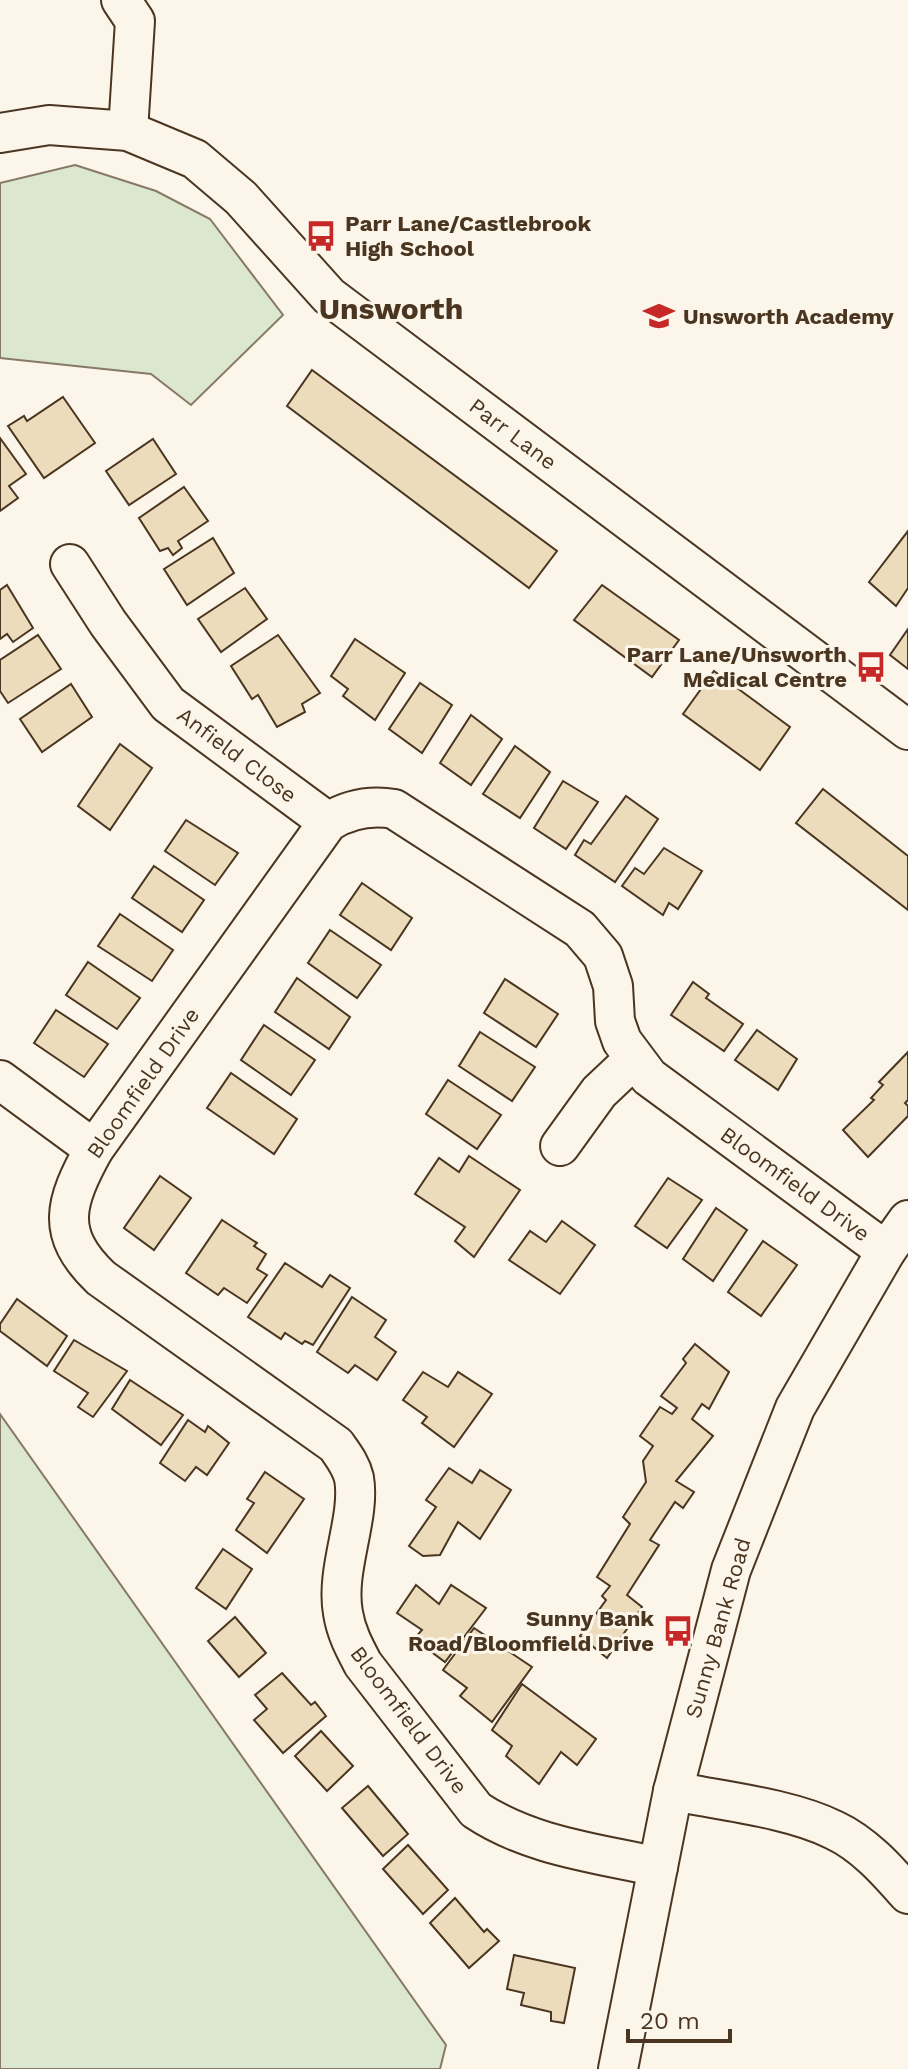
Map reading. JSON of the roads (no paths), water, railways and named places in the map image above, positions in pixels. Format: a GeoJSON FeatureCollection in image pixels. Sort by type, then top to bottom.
{"type":"FeatureCollection","features":[{"type":"Feature","properties":{"kind":"street"},"geometry":{"type":"LineString","coordinates":[[121,0],[135,21],[128,131]]}},
{"type":"Feature","properties":{"kind":"street","name":"Parr Lane"},"geometry":{"type":"LineString","coordinates":[[0,133],[49,125],[128,131],[195,159],[241,198],[329,296],[908,730]]}},
{"type":"Feature","properties":{"kind":"street","name":"Anfield Close"},"geometry":{"type":"LineString","coordinates":[[70,564],[108,623],[168,704],[328,822]]}},
{"type":"Feature","properties":{"kind":"street","name":"Bloomfield Drive"},"geometry":{"type":"LineString","coordinates":[[658,1867],[534,1839],[498,1825],[476,1810],[363,1664],[349,1638],[342,1610],[342,1584],[354,1502],[354,1478],[348,1462],[336,1445],[101,1278],[81,1259],[73,1244],[70,1216],[77,1182],[94,1149],[328,822],[340,815],[376,806],[394,809],[580,929],[603,956],[613,986],[615,1021],[622,1041],[649,1077],[886,1251]]}},
{"type":"Feature","properties":{"kind":"street"},"geometry":{"type":"LineString","coordinates":[[560,1146],[599,1092],[634,1059]]}},
{"type":"Feature","properties":{"kind":"street"},"geometry":{"type":"LineString","coordinates":[[0,1080],[94,1149]]}},
{"type":"Feature","properties":{"kind":"street","name":"Sunny Bank Road"},"geometry":{"type":"LineString","coordinates":[[618,2069],[673,1791],[731,1570],[795,1408],[886,1251],[908,1220]]}},
{"type":"Feature","properties":{"kind":"street"},"geometry":{"type":"LineString","coordinates":[[673,1791],[780,1812],[835,1830],[878,1860],[908,1894]]}},
{"type":"Feature","properties":{"kind":"place","name":"Parr Lane/Castlebrook High School"},"geometry":{"type":"Point","coordinates":[321,236]}},
{"type":"Feature","properties":{"kind":"place","name":"Unsworth Academy"},"geometry":{"type":"Point","coordinates":[659,316]}},
{"type":"Feature","properties":{"kind":"place","name":"Parr Lane/Unsworth Medical Centre"},"geometry":{"type":"Point","coordinates":[871,667]}},
{"type":"Feature","properties":{"kind":"place","name":"Sunny Bank Road/Bloomfield Drive"},"geometry":{"type":"Point","coordinates":[678,1631]}},
{"type":"Feature","properties":{"kind":"district","name":"Unsworth"},"geometry":{"type":"Point","coordinates":[391,308]}}]}
